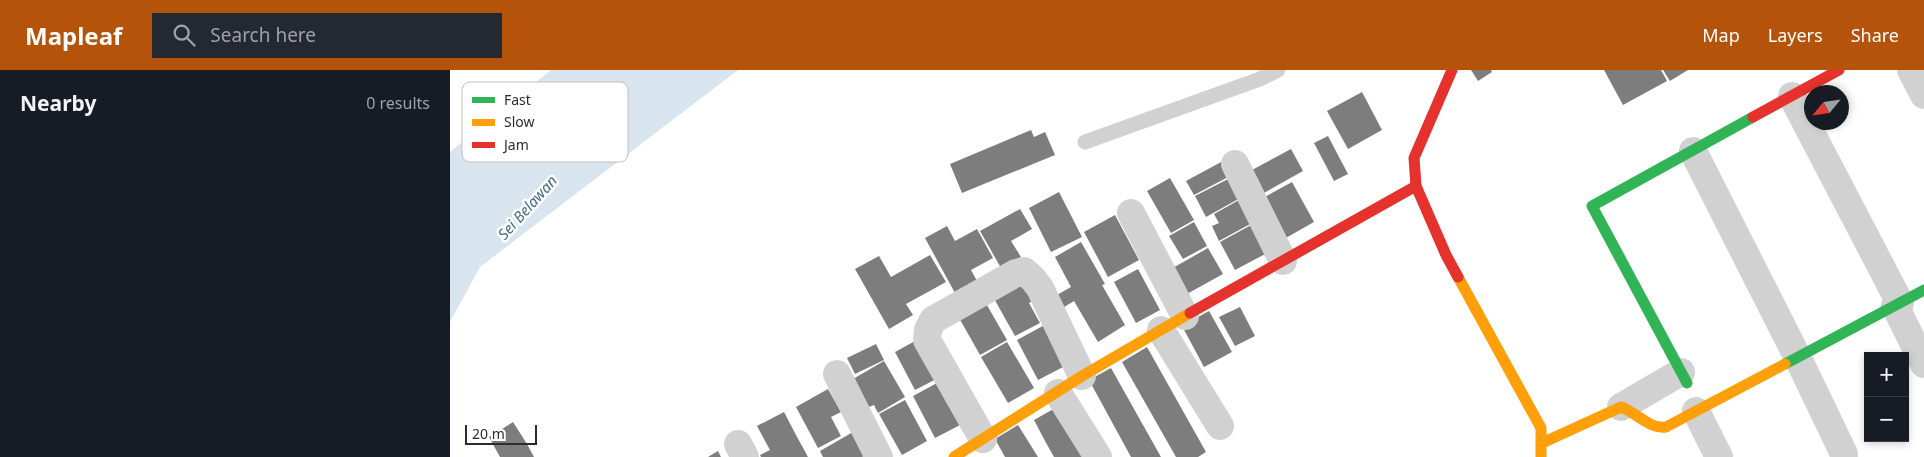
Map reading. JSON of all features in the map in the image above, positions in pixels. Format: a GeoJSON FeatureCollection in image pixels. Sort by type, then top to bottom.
{"type":"FeatureCollection","features":[{"type":"Feature","properties":{"kind":"street"},"geometry":{"type":"LineString","coordinates":[[1452,70],[1414,158],[1416,186],[1446,255],[1541,428],[1541,457]]}},
{"type":"Feature","properties":{"kind":"street"},"geometry":{"type":"LineString","coordinates":[[1542,442],[1684,378],[1592,206],[1839,70]]}},
{"type":"Feature","properties":{"kind":"street"},"geometry":{"type":"LineString","coordinates":[[1910,70],[1924,95]]}},
{"type":"Feature","properties":{"kind":"street"},"geometry":{"type":"LineString","coordinates":[[1792,96],[1897,304],[1924,364]]}},
{"type":"Feature","properties":{"kind":"street"},"geometry":{"type":"LineString","coordinates":[[1693,151],[1797,356],[1844,454]]}},
{"type":"Feature","properties":{"kind":"street"},"geometry":{"type":"LineString","coordinates":[[1235,164],[1283,261]]}},
{"type":"Feature","properties":{"kind":"street"},"geometry":{"type":"LineString","coordinates":[[1082,376],[1040,288],[1024,271],[1016,273],[933,320],[928,330],[928,340],[967,451],[1082,376],[1416,186]]}},
{"type":"Feature","properties":{"kind":"street"},"geometry":{"type":"LineString","coordinates":[[1131,213],[1185,316]]}},
{"type":"Feature","properties":{"kind":"street"},"geometry":{"type":"LineString","coordinates":[[1621,407],[1629,410],[1656,428],[1666,427],[1924,290]]}},
{"type":"Feature","properties":{"kind":"street"},"geometry":{"type":"LineString","coordinates":[[1161,330],[1220,426]]}},
{"type":"Feature","properties":{"kind":"street"},"geometry":{"type":"LineString","coordinates":[[837,374],[879,457]]}},
{"type":"Feature","properties":{"kind":"street"},"geometry":{"type":"LineString","coordinates":[[1058,393],[1098,457]]}},
{"type":"Feature","properties":{"kind":"street"},"geometry":{"type":"LineString","coordinates":[[1696,411],[1719,457]]}},
{"type":"Feature","properties":{"kind":"lane"},"geometry":{"type":"LineString","coordinates":[[1084,142],[1260,80],[1278,70]]}},
{"type":"Feature","properties":{"kind":"water"},"geometry":{"type":"Polygon","coordinates":[[[551,70],[738,70],[628,154],[628,82],[536,82],[551,70]]]}},
{"type":"Feature","properties":{"kind":"water","name":"Sei Belawan"},"geometry":{"type":"Polygon","coordinates":[[[462,142],[462,162],[618,162],[480,267],[450,322],[450,152],[462,142]]]}},
{"type":"Feature","properties":{"kind":"building"},"geometry":{"type":"Polygon","coordinates":[[[1471,70],[1491,70],[1492,72],[1478,81],[1471,70]]]}},
{"type":"Feature","properties":{"kind":"building"},"geometry":{"type":"Polygon","coordinates":[[[1604,70],[1661,70],[1667,81],[1623,105],[1604,70]]]}},
{"type":"Feature","properties":{"kind":"building"},"geometry":{"type":"Polygon","coordinates":[[[1663,70],[1688,70],[1670,81],[1663,70]]]}},
{"type":"Feature","properties":{"kind":"building"},"geometry":{"type":"Polygon","coordinates":[[[1362,92],[1382,130],[1348,149],[1327,111],[1362,92]]]}},
{"type":"Feature","properties":{"kind":"building"},"geometry":{"type":"Polygon","coordinates":[[[1031,130],[1034,137],[1045,132],[1055,155],[962,193],[950,164],[1031,130]]]}},
{"type":"Feature","properties":{"kind":"building"},"geometry":{"type":"Polygon","coordinates":[[[1328,136],[1348,174],[1334,181],[1314,143],[1328,136]]]}},
{"type":"Feature","properties":{"kind":"building"},"geometry":{"type":"Polygon","coordinates":[[[1291,149],[1303,171],[1262,194],[1250,171],[1291,149]]]}},
{"type":"Feature","properties":{"kind":"building"},"geometry":{"type":"Polygon","coordinates":[[[1223,161],[1230,176],[1194,195],[1186,181],[1223,161]]]}},
{"type":"Feature","properties":{"kind":"building"},"geometry":{"type":"Polygon","coordinates":[[[1232,177],[1242,197],[1206,217],[1195,196],[1232,177]]]}},
{"type":"Feature","properties":{"kind":"building"},"geometry":{"type":"Polygon","coordinates":[[[1170,178],[1194,220],[1171,233],[1147,191],[1170,178]]]}},
{"type":"Feature","properties":{"kind":"building"},"geometry":{"type":"Polygon","coordinates":[[[1292,182],[1314,222],[1284,239],[1261,199],[1292,182]]]}},
{"type":"Feature","properties":{"kind":"building"},"geometry":{"type":"Polygon","coordinates":[[[1059,192],[1082,237],[1051,252],[1029,208],[1059,192]]]}},
{"type":"Feature","properties":{"kind":"building"},"geometry":{"type":"Polygon","coordinates":[[[1239,200],[1252,223],[1219,241],[1212,226],[1219,223],[1214,214],[1239,200]]]}},
{"type":"Feature","properties":{"kind":"building"},"geometry":{"type":"Polygon","coordinates":[[[1020,209],[1032,229],[1011,241],[1021,257],[1001,268],[980,231],[1020,209]]]}},
{"type":"Feature","properties":{"kind":"building"},"geometry":{"type":"Polygon","coordinates":[[[1115,215],[1139,260],[1108,277],[1084,232],[1115,215]]]}},
{"type":"Feature","properties":{"kind":"building"},"geometry":{"type":"Polygon","coordinates":[[[1194,222],[1207,246],[1183,259],[1169,236],[1194,222]]]}},
{"type":"Feature","properties":{"kind":"building"},"geometry":{"type":"Polygon","coordinates":[[[1253,224],[1269,252],[1235,270],[1220,242],[1253,224]]]}},
{"type":"Feature","properties":{"kind":"building"},"geometry":{"type":"Polygon","coordinates":[[[947,226],[955,241],[977,229],[993,258],[971,270],[977,281],[955,293],[925,238],[947,226]]]}},
{"type":"Feature","properties":{"kind":"building"},"geometry":{"type":"Polygon","coordinates":[[[1081,242],[1105,284],[1102,285],[1125,325],[1098,342],[1074,301],[1064,307],[1057,295],[1071,287],[1055,257],[1081,242]]]}},
{"type":"Feature","properties":{"kind":"building"},"geometry":{"type":"Polygon","coordinates":[[[1208,248],[1223,274],[1185,295],[1171,269],[1208,248]]]}},
{"type":"Feature","properties":{"kind":"building"},"geometry":{"type":"Polygon","coordinates":[[[930,255],[946,282],[906,304],[913,315],[889,329],[855,269],[879,256],[891,277],[930,255]]]}},
{"type":"Feature","properties":{"kind":"building"},"geometry":{"type":"Polygon","coordinates":[[[1138,269],[1160,310],[1136,323],[1114,282],[1138,269]]]}},
{"type":"Feature","properties":{"kind":"building"},"geometry":{"type":"Polygon","coordinates":[[[1027,276],[1039,297],[1029,303],[1040,323],[1015,336],[992,295],[1027,276]]]}},
{"type":"Feature","properties":{"kind":"building"},"geometry":{"type":"Polygon","coordinates":[[[984,300],[1007,340],[980,355],[958,316],[984,300]]]}},
{"type":"Feature","properties":{"kind":"building"},"geometry":{"type":"Polygon","coordinates":[[[1240,307],[1255,336],[1235,346],[1219,317],[1240,307]]]}},
{"type":"Feature","properties":{"kind":"building"},"geometry":{"type":"Polygon","coordinates":[[[1209,311],[1232,352],[1204,367],[1182,326],[1209,311]]]}},
{"type":"Feature","properties":{"kind":"building"},"geometry":{"type":"Polygon","coordinates":[[[1052,321],[1065,366],[1038,380],[1017,340],[1052,321]]]}},
{"type":"Feature","properties":{"kind":"building"},"geometry":{"type":"Polygon","coordinates":[[[915,341],[942,376],[915,390],[895,352],[915,341]]]}},
{"type":"Feature","properties":{"kind":"building"},"geometry":{"type":"Polygon","coordinates":[[[1007,342],[1034,388],[1008,403],[981,357],[1007,342]]]}},
{"type":"Feature","properties":{"kind":"building"},"geometry":{"type":"Polygon","coordinates":[[[876,344],[884,360],[855,374],[847,358],[876,344]]]}},
{"type":"Feature","properties":{"kind":"building"},"geometry":{"type":"Polygon","coordinates":[[[1147,347],[1206,452],[1198,457],[1176,457],[1122,362],[1147,347]]]}},
{"type":"Feature","properties":{"kind":"building"},"geometry":{"type":"Polygon","coordinates":[[[884,361],[905,397],[878,413],[874,405],[869,407],[853,379],[884,361]]]}},
{"type":"Feature","properties":{"kind":"building"},"geometry":{"type":"Polygon","coordinates":[[[1111,368],[1161,457],[1131,457],[1089,380],[1111,368]]]}},
{"type":"Feature","properties":{"kind":"building"},"geometry":{"type":"Polygon","coordinates":[[[937,383],[960,425],[935,438],[913,396],[937,383]]]}},
{"type":"Feature","properties":{"kind":"building"},"geometry":{"type":"Polygon","coordinates":[[[828,389],[841,412],[831,417],[841,436],[818,448],[796,407],[828,389]]]}},
{"type":"Feature","properties":{"kind":"building"},"geometry":{"type":"Polygon","coordinates":[[[905,400],[927,441],[902,455],[879,414],[905,400]]]}},
{"type":"Feature","properties":{"kind":"building"},"geometry":{"type":"Polygon","coordinates":[[[1057,407],[1084,457],[1054,457],[1045,441],[1034,420],[1057,407]]]}},
{"type":"Feature","properties":{"kind":"building"},"geometry":{"type":"Polygon","coordinates":[[[784,412],[808,457],[761,457],[760,455],[770,450],[757,426],[784,412]]]}},
{"type":"Feature","properties":{"kind":"building"},"geometry":{"type":"Polygon","coordinates":[[[513,422],[534,457],[500,457],[489,437],[513,422]]]}},
{"type":"Feature","properties":{"kind":"building"},"geometry":{"type":"Polygon","coordinates":[[[1018,425],[1038,457],[1005,457],[995,439],[1018,425]]]}},
{"type":"Feature","properties":{"kind":"building"},"geometry":{"type":"Polygon","coordinates":[[[853,432],[866,455],[862,457],[823,457],[820,451],[853,432]]]}},
{"type":"Feature","properties":{"kind":"building"},"geometry":{"type":"Polygon","coordinates":[[[718,451],[721,457],[708,457],[718,451]]]}},
{"type":"Feature","properties":{"kind":"traffic: fast"},"geometry":{"type":"LineString","coordinates":[[1687,383],[1592,206],[1753,117]]}},
{"type":"Feature","properties":{"kind":"traffic: fast"},"geometry":{"type":"LineString","coordinates":[[1785,364],[1924,290]]}},
{"type":"Feature","properties":{"kind":"traffic: slow"},"geometry":{"type":"LineString","coordinates":[[1458,277],[1541,428],[1541,457]]}},
{"type":"Feature","properties":{"kind":"traffic: slow"},"geometry":{"type":"LineString","coordinates":[[954,457],[1082,376],[1190,313]]}},
{"type":"Feature","properties":{"kind":"traffic: slow"},"geometry":{"type":"LineString","coordinates":[[1542,443],[1621,407],[1654,426],[1666,427],[1785,364]]}},
{"type":"Feature","properties":{"kind":"traffic: jam"},"geometry":{"type":"LineString","coordinates":[[1452,70],[1414,158],[1416,186],[1446,255],[1458,277]]}},
{"type":"Feature","properties":{"kind":"traffic: jam"},"geometry":{"type":"LineString","coordinates":[[1753,117],[1839,70]]}},
{"type":"Feature","properties":{"kind":"traffic: jam"},"geometry":{"type":"LineString","coordinates":[[1190,313],[1416,186]]}}]}
